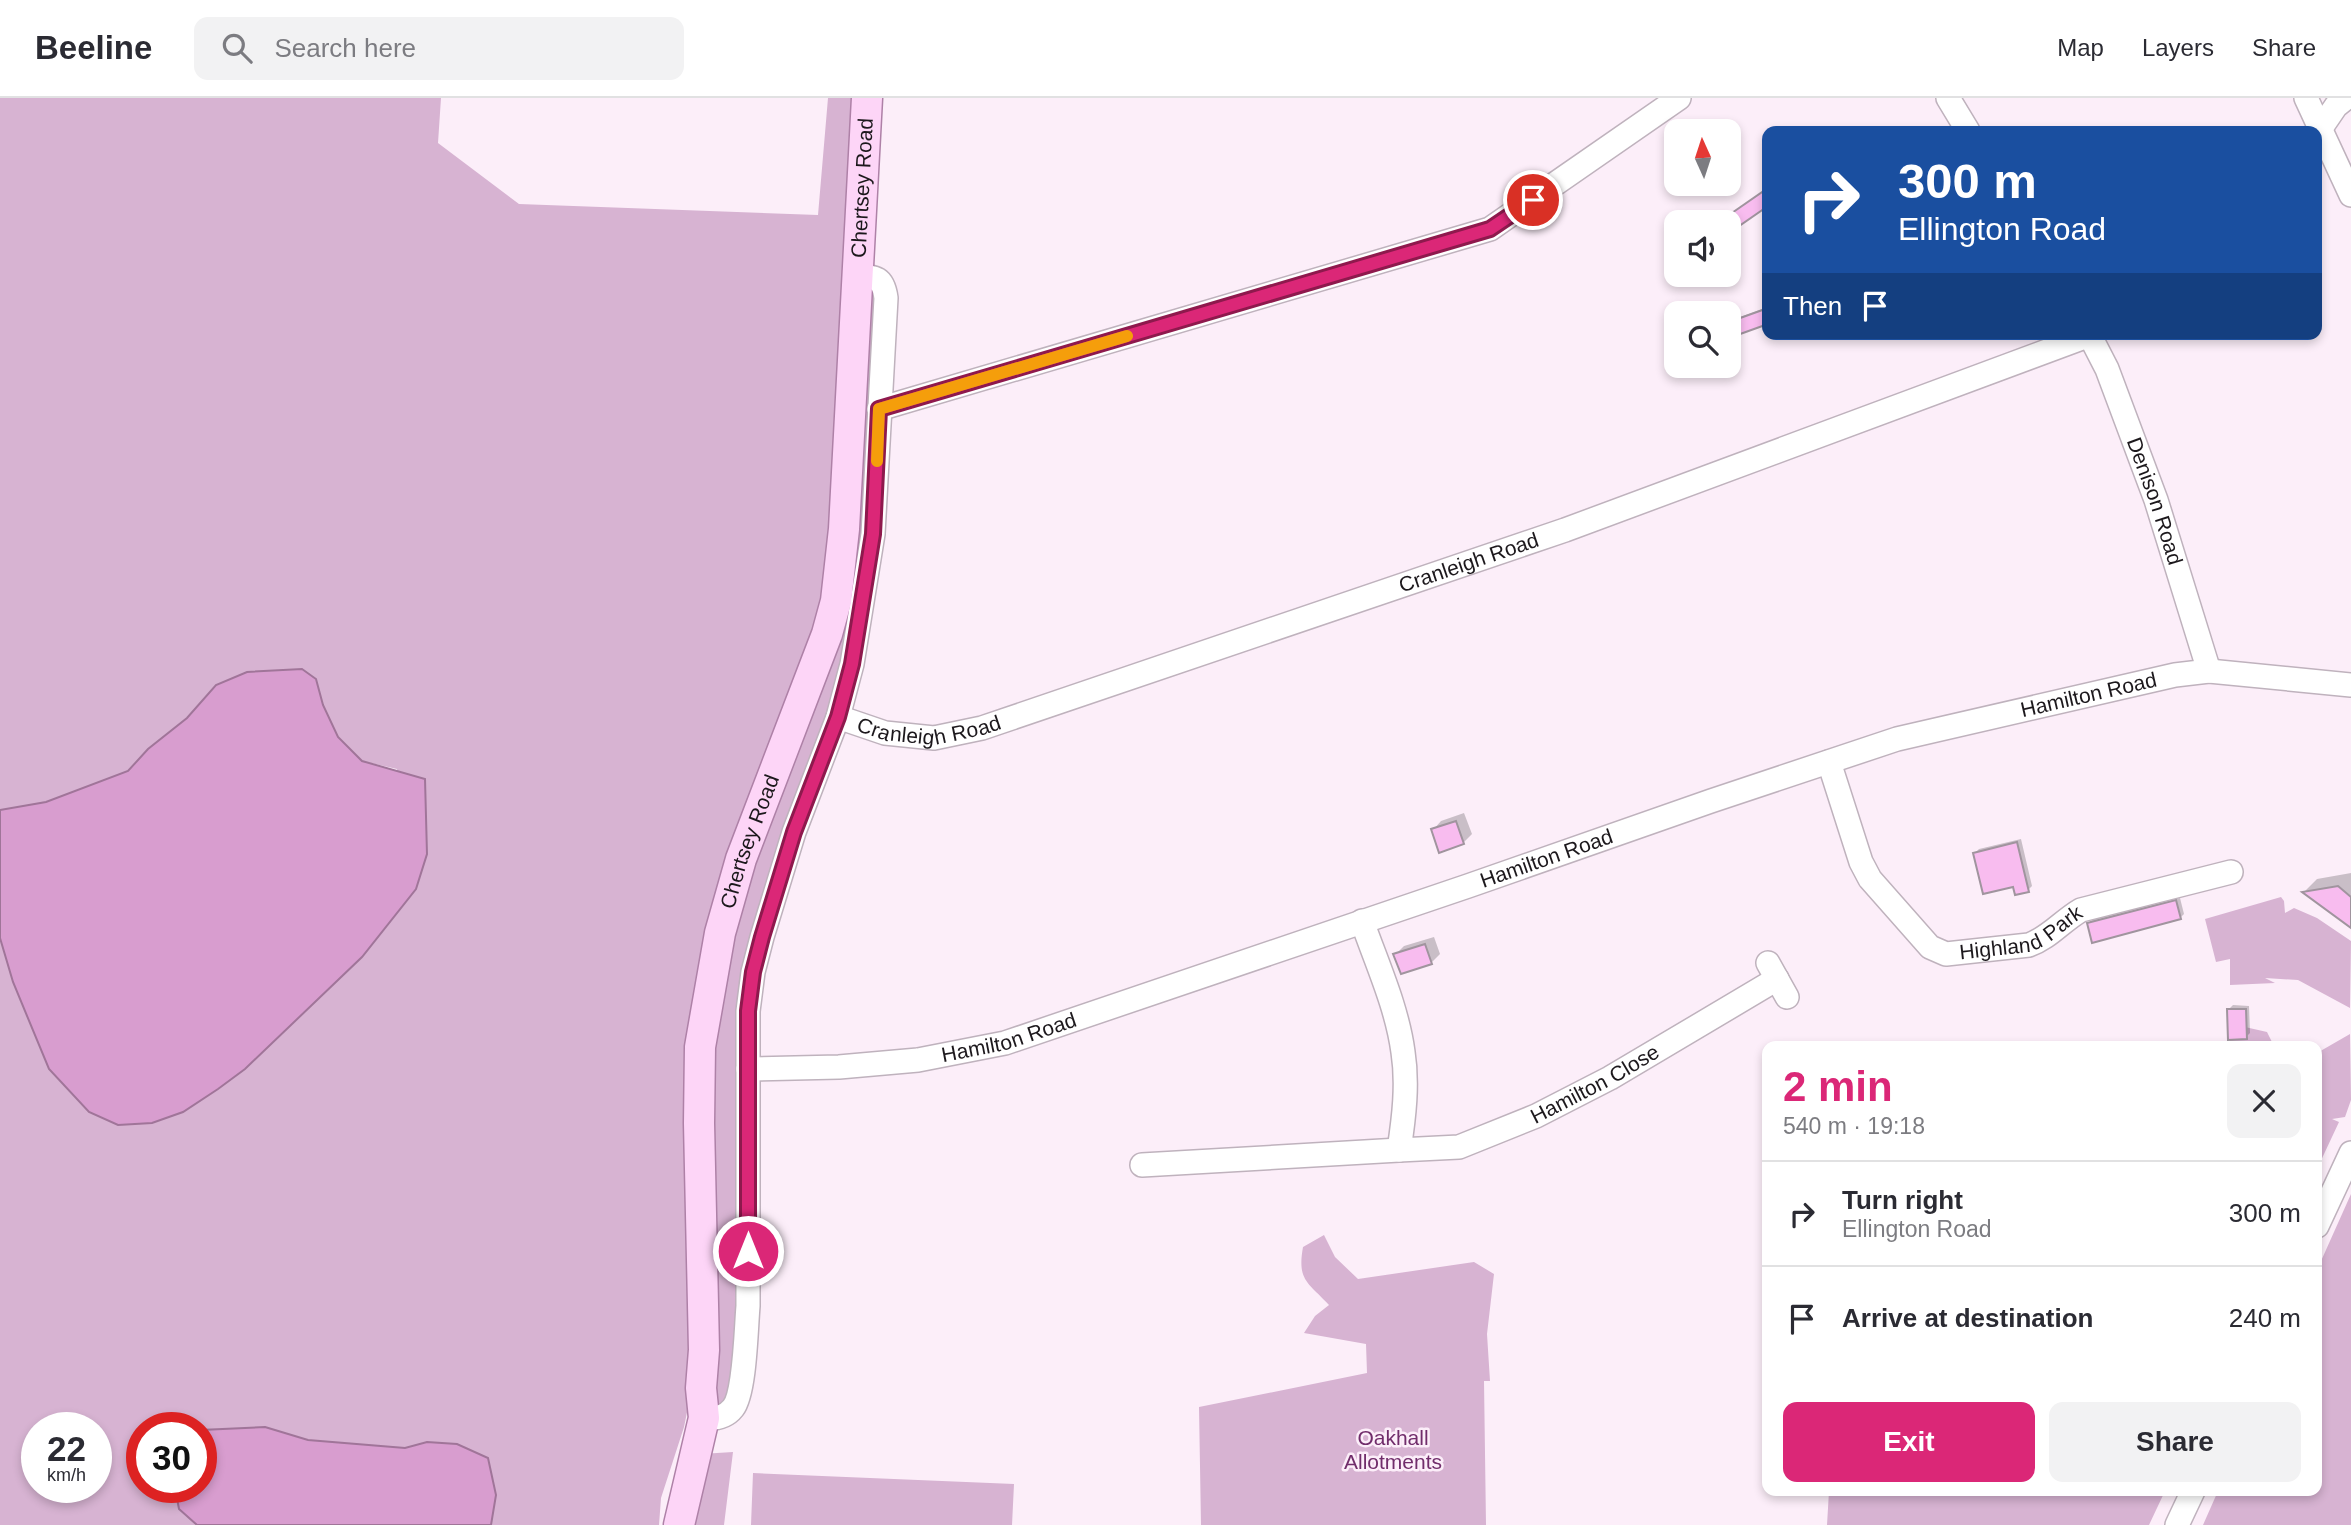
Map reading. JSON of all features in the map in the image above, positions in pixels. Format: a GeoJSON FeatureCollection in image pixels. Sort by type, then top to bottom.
{"type":"FeatureCollection","features":[{"type":"Feature","properties":{"kind":"main road","name":"Chertsey Road"},"geometry":{"type":"LineString","coordinates":[[680,1525],[704,1418],[701,1388],[704,1350],[700,1047],[712,973],[730,894],[827,634],[835,601],[846,507],[867,98]]}},
{"type":"Feature","properties":{"kind":"street"},"geometry":{"type":"LineString","coordinates":[[879,409],[1490,229],[1679,98]]}},
{"type":"Feature","properties":{"kind":"street"},"geometry":{"type":"LineString","coordinates":[[1948,98],[1965,126]]}},
{"type":"Feature","properties":{"kind":"street"},"geometry":{"type":"LineString","coordinates":[[2306,98],[2320,126]]}},
{"type":"Feature","properties":{"kind":"street"},"geometry":{"type":"LineString","coordinates":[[2322,127],[2336,106],[2346,98]]}},
{"type":"Feature","properties":{"kind":"street"},"geometry":{"type":"LineString","coordinates":[[2322,130],[2351,195]]}},
{"type":"Feature","properties":{"kind":"street","name":"Chertsey Road"},"geometry":{"type":"LineString","coordinates":[[704,1418],[724,1416],[732,1410],[738,1400],[744,1353],[748,1306],[748,1011],[753,972],[794,832],[838,717],[852,664],[873,534],[886,298],[884,285],[877,278],[856,276]]}},
{"type":"Feature","properties":{"kind":"street","name":"Cranleigh Road"},"geometry":{"type":"LineString","coordinates":[[838,717],[885,733],[934,738],[982,728],[1565,530],[2074,340]]}},
{"type":"Feature","properties":{"kind":"street","name":"Denison Road"},"geometry":{"type":"LineString","coordinates":[[2093,340],[2107,369],[2155,500],[2209,671]]}},
{"type":"Feature","properties":{"kind":"street","name":"Hamilton Road"},"geometry":{"type":"LineString","coordinates":[[748,1069],[839,1067],[918,1060],[1005,1042],[1897,739],[1959,724],[2175,675],[2209,671],[2351,685]]}},
{"type":"Feature","properties":{"kind":"street","name":"Highland Park"},"geometry":{"type":"LineString","coordinates":[[1829,762],[1861,862],[1870,879],[1930,947],[1946,954],[2029,945],[2040,941],[2081,910],[2198,891],[2231,872]]}},
{"type":"Feature","properties":{"kind":"street"},"geometry":{"type":"LineString","coordinates":[[1362,922],[1397,1021],[1404,1053],[1406,1092],[1399,1150]]}},
{"type":"Feature","properties":{"kind":"street","name":"Hamilton Close"},"geometry":{"type":"LineString","coordinates":[[1141,1163],[1459,1147],[1536,1116],[1610,1078],[1777,980]]}},
{"type":"Feature","properties":{"kind":"street"},"geometry":{"type":"LineString","coordinates":[[2322,1215],[2351,1153]]}},
{"type":"Feature","properties":{"kind":"street"},"geometry":{"type":"LineString","coordinates":[[2177,1525],[2191,1496]]}},
{"type":"Feature","properties":{"kind":"green space"},"geometry":{"type":"Polygon","coordinates":[[[0,98],[441,98],[438,143],[519,204],[818,215],[828,98],[858,98],[826,599],[719,908],[694,1378],[684,1427],[661,1498],[659,1525],[491,1525],[496,1495],[488,1458],[457,1444],[427,1442],[405,1448],[308,1440],[265,1427],[217,1429],[217,1412],[126,1412],[126,1503],[178,1503],[179,1509],[197,1525],[0,1525],[0,938],[13,982],[49,1069],[183,1112],[245,1069],[362,957],[416,889],[397,769],[362,761],[338,737],[323,705],[316,679],[216,685],[187,718],[148,749],[128,771],[46,802],[0,810],[0,98]]]}},
{"type":"Feature","properties":{"kind":"green space"},"geometry":{"type":"Polygon","coordinates":[[[856,276],[884,285],[852,664],[762,937],[748,1306],[724,1416],[701,1388],[712,973],[827,634],[856,276]]]}},
{"type":"Feature","properties":{"kind":"green space"},"geometry":{"type":"Polygon","coordinates":[[[2281,897],[2285,913],[2294,908],[2317,918],[2351,941],[2350,1008],[2298,980],[2265,978],[2275,983],[2230,985],[2230,959],[2216,962],[2205,919],[2281,897]]]}},
{"type":"Feature","properties":{"kind":"green space"},"geometry":{"type":"Polygon","coordinates":[[[2245,1027],[2267,1032],[2272,1041],[2229,1041],[2245,1027]]]}},
{"type":"Feature","properties":{"kind":"green space"},"geometry":{"type":"Polygon","coordinates":[[[2350,1034],[2351,1100],[2345,1117],[2332,1119],[2339,1122],[2322,1158],[2322,1050],[2350,1034]]]}},
{"type":"Feature","properties":{"kind":"green space"},"geometry":{"type":"Polygon","coordinates":[[[2351,1194],[2351,1525],[2203,1525],[2216,1496],[2322,1496],[2322,1259],[2351,1194]]]}},
{"type":"Feature","properties":{"kind":"green space","name":"Oakhall Allotments"},"geometry":{"type":"Polygon","coordinates":[[[1324,1235],[1335,1257],[1358,1279],[1474,1262],[1494,1274],[1487,1334],[1490,1381],[1484,1381],[1486,1525],[1201,1525],[1199,1407],[1367,1373],[1366,1344],[1304,1333],[1315,1316],[1329,1305],[1310,1286],[1302,1267],[1303,1247],[1324,1235]]]}},
{"type":"Feature","properties":{"kind":"green space"},"geometry":{"type":"Polygon","coordinates":[[[733,1452],[724,1525],[673,1525],[685,1455],[733,1452]]]}},
{"type":"Feature","properties":{"kind":"green space"},"geometry":{"type":"Polygon","coordinates":[[[753,1473],[1014,1484],[1012,1525],[751,1525],[753,1473]]]}},
{"type":"Feature","properties":{"kind":"green space"},"geometry":{"type":"Polygon","coordinates":[[[1829,1496],[2163,1496],[2149,1525],[1827,1525],[1829,1496]]]}},
{"type":"Feature","properties":{"kind":"shaded area"},"geometry":{"type":"Polygon","coordinates":[[[302,669],[316,679],[323,705],[338,737],[362,761],[425,779],[427,854],[416,889],[362,957],[245,1069],[183,1112],[152,1123],[118,1125],[89,1112],[49,1069],[13,982],[0,938],[0,810],[46,802],[128,771],[148,749],[187,718],[216,685],[247,672],[302,669]]]}},
{"type":"Feature","properties":{"kind":"shaded area"},"geometry":{"type":"Polygon","coordinates":[[[265,1427],[308,1440],[405,1448],[427,1442],[457,1444],[488,1458],[496,1495],[491,1525],[197,1525],[179,1509],[178,1503],[217,1503],[217,1429],[265,1427]]]}},
{"type":"Feature","properties":{"kind":"building"},"geometry":{"type":"Polygon","coordinates":[[[1762,192],[1762,210],[1741,225],[1741,210],[1736,210],[1762,192]]]}},
{"type":"Feature","properties":{"kind":"building"},"geometry":{"type":"Polygon","coordinates":[[[1762,310],[1762,326],[1741,334],[1741,318],[1762,310]]]}},
{"type":"Feature","properties":{"kind":"building"},"geometry":{"type":"Polygon","coordinates":[[[1456,821],[1464,844],[1439,853],[1431,829],[1456,821]]]}},
{"type":"Feature","properties":{"kind":"building"},"geometry":{"type":"Polygon","coordinates":[[[2017,842],[2029,892],[2015,895],[2013,887],[1983,894],[1973,853],[2017,842]]]}},
{"type":"Feature","properties":{"kind":"building"},"geometry":{"type":"Polygon","coordinates":[[[2338,886],[2351,897],[2351,928],[2302,892],[2338,886]]]}},
{"type":"Feature","properties":{"kind":"building"},"geometry":{"type":"Polygon","coordinates":[[[2176,900],[2181,919],[2092,943],[2087,923],[2176,900]]]}},
{"type":"Feature","properties":{"kind":"building"},"geometry":{"type":"Polygon","coordinates":[[[1425,944],[1432,964],[1401,974],[1393,954],[1425,944]]]}},
{"type":"Feature","properties":{"kind":"building"},"geometry":{"type":"Polygon","coordinates":[[[2227,1009],[2246,1009],[2247,1039],[2228,1040],[2227,1009]]]}},
{"type":"Feature","properties":{"kind":"slow traffic"},"geometry":{"type":"LineString","coordinates":[[877,461],[879,409],[1127,336]]}},
{"type":"Feature","properties":{"kind":"route"},"geometry":{"type":"LineString","coordinates":[[748,1251],[748,1011],[753,972],[794,832],[838,717],[852,664],[873,534],[879,409],[1490,229],[1533,200]]}}]}
